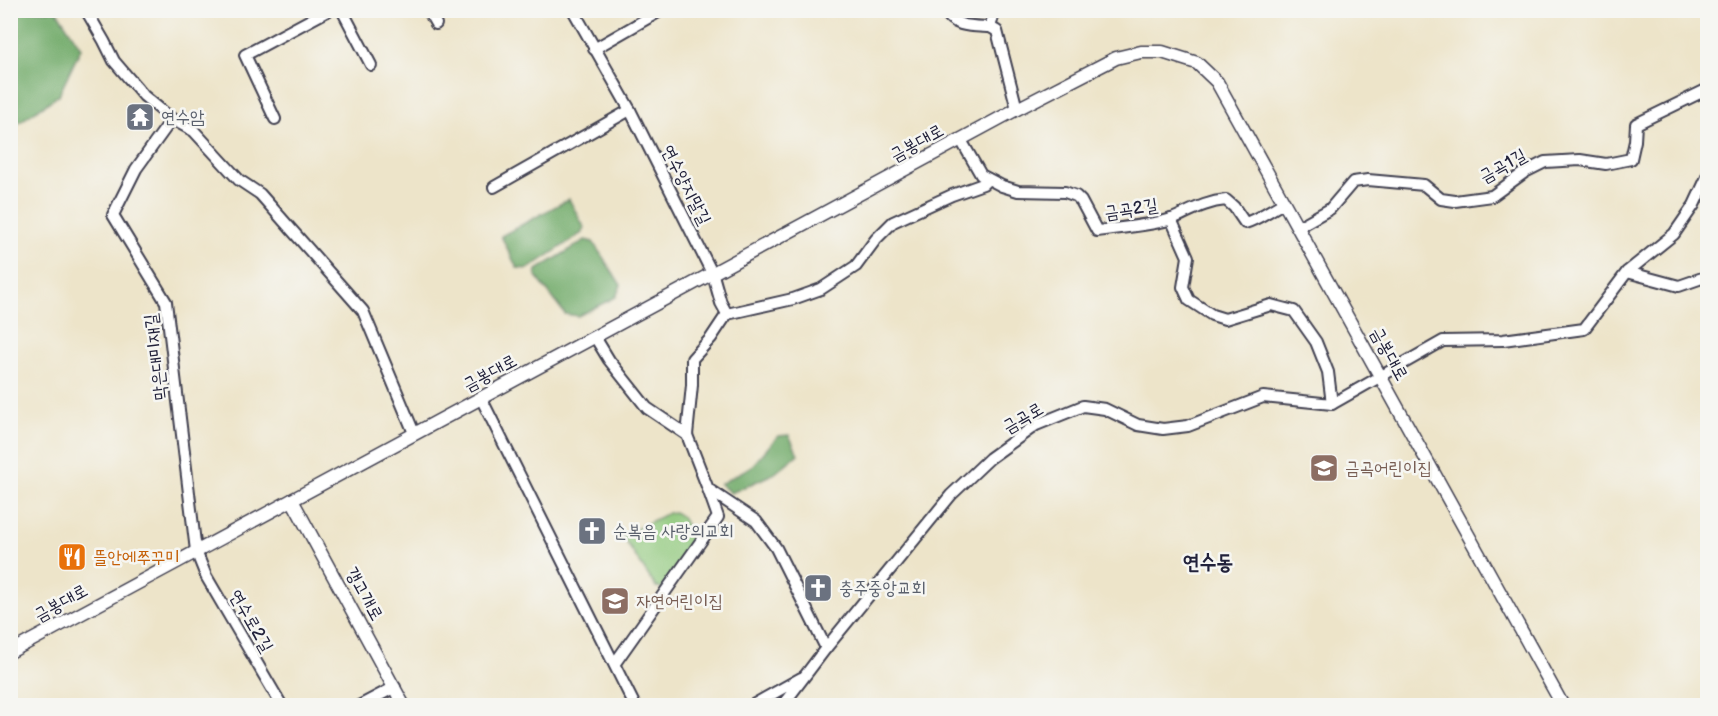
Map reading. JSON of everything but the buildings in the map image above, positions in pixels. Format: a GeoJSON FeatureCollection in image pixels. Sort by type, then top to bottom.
{"type":"FeatureCollection","features":[{"type":"Feature","properties":{"kind":"street"},"geometry":{"type":"LineString","coordinates":[[86,10],[114,62],[144,96],[172,119],[194,131],[239,180],[260,194],[363,311],[414,433]]}},
{"type":"Feature","properties":{"kind":"street"},"geometry":{"type":"LineString","coordinates":[[342,10],[371,65]]}},
{"type":"Feature","properties":{"kind":"street"},"geometry":{"type":"LineString","coordinates":[[428,10],[436,24]]}},
{"type":"Feature","properties":{"kind":"street","name":"연수양지말길"},"geometry":{"type":"LineString","coordinates":[[573,10],[630,110],[713,274],[721,303],[727,314]]}},
{"type":"Feature","properties":{"kind":"street"},"geometry":{"type":"LineString","coordinates":[[594,49],[662,10]]}},
{"type":"Feature","properties":{"kind":"street"},"geometry":{"type":"LineString","coordinates":[[945,10],[948,17],[962,25],[990,27],[997,31],[1017,109]]}},
{"type":"Feature","properties":{"kind":"street"},"geometry":{"type":"LineString","coordinates":[[990,27],[995,10]]}},
{"type":"Feature","properties":{"kind":"street"},"geometry":{"type":"LineString","coordinates":[[275,119],[244,55],[322,12]]}},
{"type":"Feature","properties":{"kind":"street","name":"금봉대로"},"geometry":{"type":"LineString","coordinates":[[10,652],[1017,109],[1116,58],[1141,52],[1162,52],[1197,63],[1217,82],[1563,705]]}},
{"type":"Feature","properties":{"kind":"street","name":"금곡1길"},"geometry":{"type":"LineString","coordinates":[[1298,227],[1330,209],[1353,182],[1368,180],[1424,185],[1441,199],[1455,201],[1492,196],[1525,172],[1545,162],[1580,160],[1606,164],[1631,159],[1636,124],[1707,89]]}},
{"type":"Feature","properties":{"kind":"street"},"geometry":{"type":"LineString","coordinates":[[494,187],[630,110]]}},
{"type":"Feature","properties":{"kind":"street","name":"막은대미재길"},"geometry":{"type":"LineString","coordinates":[[172,119],[136,169],[113,215],[166,302],[196,551]]}},
{"type":"Feature","properties":{"kind":"street"},"geometry":{"type":"LineString","coordinates":[[615,663],[718,517],[687,435],[692,359],[711,338],[727,314],[793,300],[821,289],[856,266],[876,239],[893,222],[952,195],[983,184],[988,179],[981,175],[961,140]]}},
{"type":"Feature","properties":{"kind":"street"},"geometry":{"type":"LineString","coordinates":[[1332,404],[1443,341],[1503,340],[1584,329],[1627,272],[1674,234],[1694,205],[1707,175]]}},
{"type":"Feature","properties":{"kind":"street","name":"금곡2길"},"geometry":{"type":"LineString","coordinates":[[988,179],[1018,191],[1065,192],[1076,196],[1097,231],[1171,219],[1204,203],[1226,200],[1245,223],[1284,203]]}},
{"type":"Feature","properties":{"kind":"street","name":"금곡2길"},"geometry":{"type":"LineString","coordinates":[[1171,219],[1188,257],[1183,287],[1189,300],[1212,315],[1225,319],[1271,305],[1294,311],[1316,342],[1328,372],[1332,404]]}},
{"type":"Feature","properties":{"kind":"street"},"geometry":{"type":"LineString","coordinates":[[1627,272],[1679,286],[1707,276]]}},
{"type":"Feature","properties":{"kind":"street"},"geometry":{"type":"LineString","coordinates":[[595,337],[609,360],[647,408],[687,435]]}},
{"type":"Feature","properties":{"kind":"street","name":"금곡로"},"geometry":{"type":"LineString","coordinates":[[782,705],[825,648],[951,495],[990,458],[1036,425],[1083,406],[1105,409],[1138,425],[1163,429],[1188,426],[1263,397],[1332,404]]}},
{"type":"Feature","properties":{"kind":"street"},"geometry":{"type":"LineString","coordinates":[[482,399],[635,705]]}},
{"type":"Feature","properties":{"kind":"street"},"geometry":{"type":"LineString","coordinates":[[708,489],[756,521],[776,549],[825,648]]}},
{"type":"Feature","properties":{"kind":"street","name":"갱고개로"},"geometry":{"type":"LineString","coordinates":[[292,500],[404,705]]}},
{"type":"Feature","properties":{"kind":"street","name":"연수로2길"},"geometry":{"type":"LineString","coordinates":[[196,551],[206,576],[282,705]]}},
{"type":"Feature","properties":{"kind":"street"},"geometry":{"type":"LineString","coordinates":[[751,705],[804,676]]}},
{"type":"Feature","properties":{"kind":"street"},"geometry":{"type":"LineString","coordinates":[[359,705],[395,687]]}},
{"type":"Feature","properties":{"kind":"green space"},"geometry":{"type":"Polygon","coordinates":[[[11,10],[57,11],[81,48],[59,95],[11,128],[11,10]]]}},
{"type":"Feature","properties":{"kind":"green space"},"geometry":{"type":"Polygon","coordinates":[[[569,199],[584,227],[582,233],[528,269],[517,268],[501,236],[569,199]]]}},
{"type":"Feature","properties":{"kind":"green space"},"geometry":{"type":"Polygon","coordinates":[[[585,240],[593,242],[621,285],[616,297],[578,316],[565,314],[536,276],[537,270],[585,240]]]}},
{"type":"Feature","properties":{"kind":"green space"},"geometry":{"type":"Polygon","coordinates":[[[789,435],[798,454],[775,473],[731,493],[720,484],[752,466],[778,436],[789,435]]]}},
{"type":"Feature","properties":{"kind":"green space"},"geometry":{"type":"Polygon","coordinates":[[[668,513],[676,513],[682,517],[692,536],[692,545],[663,588],[656,587],[622,536],[668,513]]]}},
{"type":"Feature","properties":{"kind":"place","name":"연수암"},"geometry":{"type":"Point","coordinates":[140,117]}},
{"type":"Feature","properties":{"kind":"place","name":"금곡어린이집"},"geometry":{"type":"Point","coordinates":[1324,468]}},
{"type":"Feature","properties":{"kind":"place","name":"순복음 사랑의교회"},"geometry":{"type":"Point","coordinates":[592,531]}},
{"type":"Feature","properties":{"kind":"place","name":"뜰안에쭈꾸미"},"geometry":{"type":"Point","coordinates":[72,557]}},
{"type":"Feature","properties":{"kind":"place","name":"충주중앙교회"},"geometry":{"type":"Point","coordinates":[818,588]}},
{"type":"Feature","properties":{"kind":"place","name":"자연어린이집"},"geometry":{"type":"Point","coordinates":[615,601]}},
{"type":"Feature","properties":{"kind":"district","name":"연수동"},"geometry":{"type":"Point","coordinates":[1208,562]}}]}
